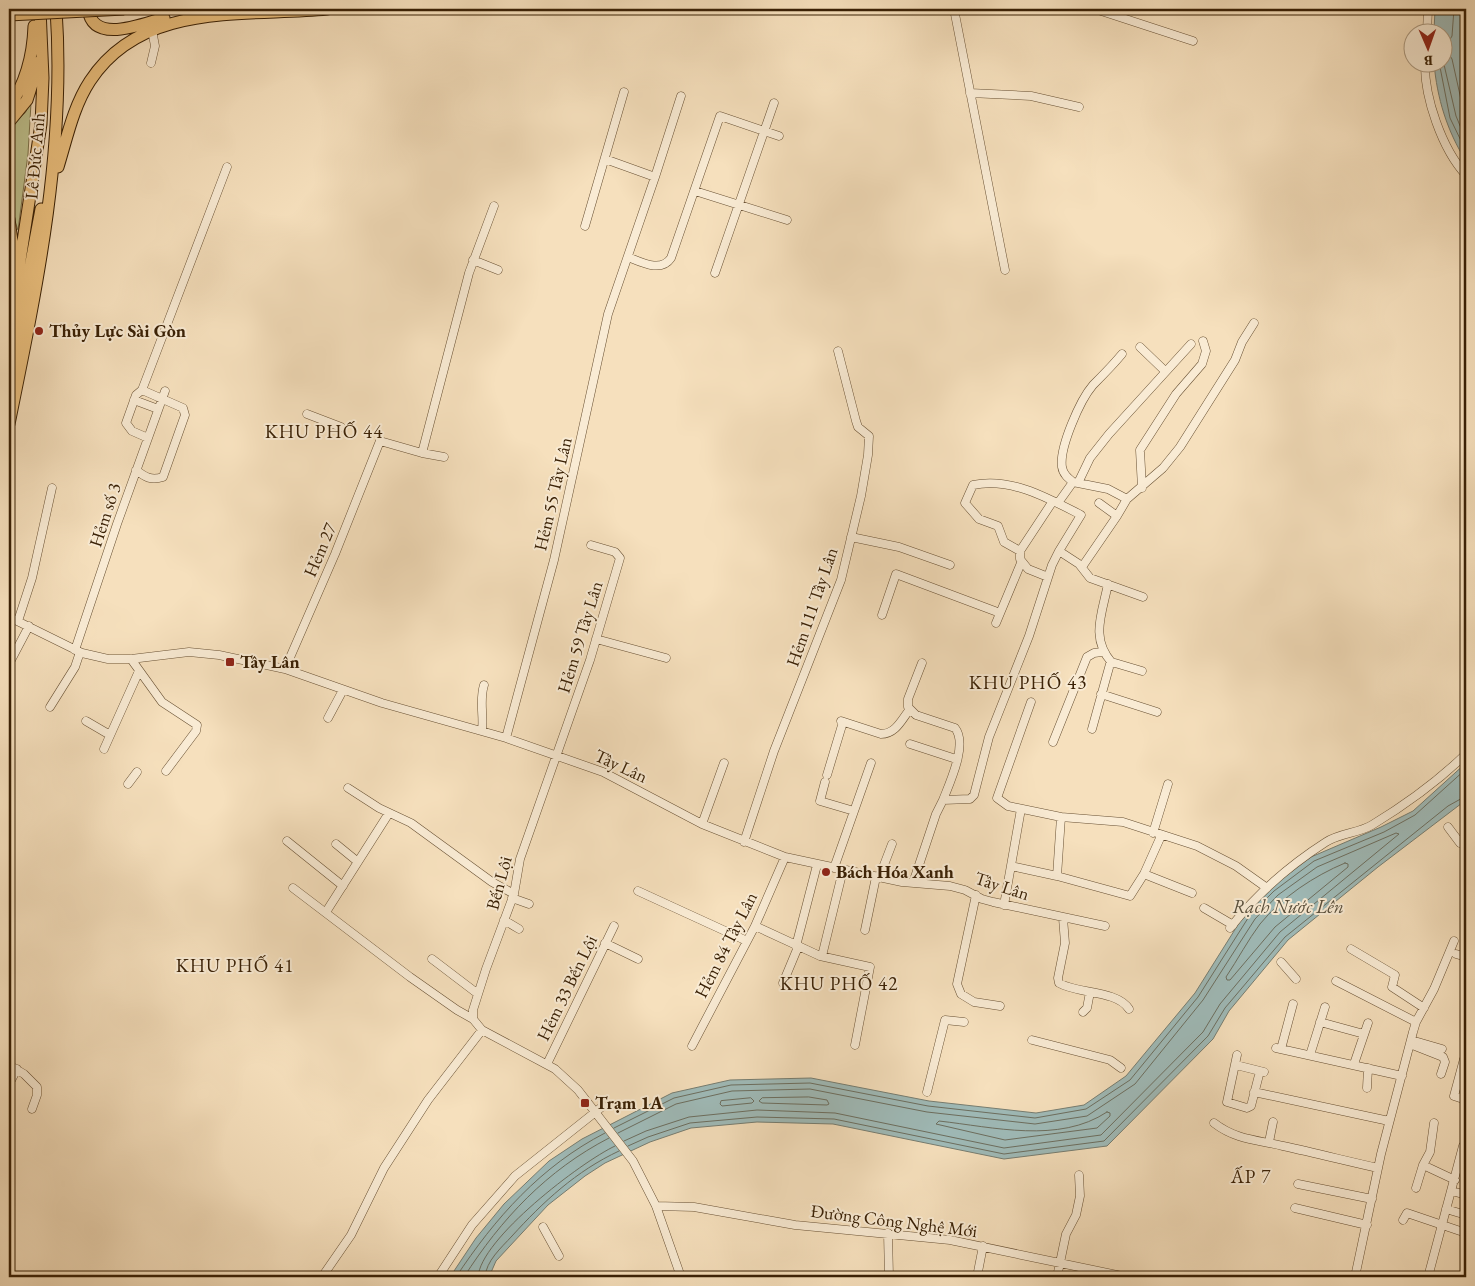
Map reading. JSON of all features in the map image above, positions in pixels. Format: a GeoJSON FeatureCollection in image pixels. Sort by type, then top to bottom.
{"type":"FeatureCollection","features":[{"type":"Feature","properties":{"kind":"highway","name":"Lê Đức Anh"},"geometry":{"type":"LineString","coordinates":[[9,112],[33,50],[34,9]]}},
{"type":"Feature","properties":{"kind":"highway","name":"Lê Đức Anh"},"geometry":{"type":"LineString","coordinates":[[9,332],[13,276],[38,153],[42,94],[40,9]]}},
{"type":"Feature","properties":{"kind":"highway","name":"Lê Đức Anh"},"geometry":{"type":"LineString","coordinates":[[9,424],[31,311],[43,210],[52,110],[53,70],[49,9]]}},
{"type":"Feature","properties":{"kind":"highway","name":"Lê Đức Anh"},"geometry":{"type":"LineString","coordinates":[[9,379],[43,210],[51,183],[58,73],[56,9]]}},
{"type":"Feature","properties":{"kind":"highway"},"geometry":{"type":"LineString","coordinates":[[88,9],[92,20],[99,26],[108,29],[122,29],[164,18],[327,9]]}},
{"type":"Feature","properties":{"kind":"highway"},"geometry":{"type":"LineString","coordinates":[[9,15],[124,9]]}},
{"type":"Feature","properties":{"kind":"highway"},"geometry":{"type":"LineString","coordinates":[[43,210],[75,112],[90,81],[121,48],[147,32],[170,23],[201,16]]}},
{"type":"Feature","properties":{"kind":"highway"},"geometry":{"type":"LineString","coordinates":[[9,122],[26,100],[42,50]]}},
{"type":"Feature","properties":{"kind":"highway"},"geometry":{"type":"LineString","coordinates":[[9,219],[13,276]]}},
{"type":"Feature","properties":{"kind":"street"},"geometry":{"type":"LineString","coordinates":[[954,9],[1005,270]]}},
{"type":"Feature","properties":{"kind":"street"},"geometry":{"type":"LineString","coordinates":[[1095,9],[1193,41]]}},
{"type":"Feature","properties":{"kind":"street"},"geometry":{"type":"LineString","coordinates":[[1427,22],[1428,9]]}},
{"type":"Feature","properties":{"kind":"street"},"geometry":{"type":"LineString","coordinates":[[147,32],[155,46],[151,63]]}},
{"type":"Feature","properties":{"kind":"street"},"geometry":{"type":"LineString","coordinates":[[1425,72],[1432,106],[1443,141],[1466,175]]}},
{"type":"Feature","properties":{"kind":"street"},"geometry":{"type":"LineString","coordinates":[[585,226],[624,92]]}},
{"type":"Feature","properties":{"kind":"street"},"geometry":{"type":"LineString","coordinates":[[970,93],[1034,96],[1078,107]]}},
{"type":"Feature","properties":{"kind":"street","name":"Hẻm 55 Tây Lân"},"geometry":{"type":"LineString","coordinates":[[506,738],[554,560],[608,314],[681,96]]}},
{"type":"Feature","properties":{"kind":"street"},"geometry":{"type":"LineString","coordinates":[[715,274],[774,103]]}},
{"type":"Feature","properties":{"kind":"street"},"geometry":{"type":"LineString","coordinates":[[628,257],[656,266],[668,262],[695,191],[720,116],[779,136]]}},
{"type":"Feature","properties":{"kind":"street"},"geometry":{"type":"LineString","coordinates":[[604,160],[655,177]]}},
{"type":"Feature","properties":{"kind":"street"},"geometry":{"type":"LineString","coordinates":[[148,438],[132,431],[126,423],[134,400],[142,390],[227,167]]}},
{"type":"Feature","properties":{"kind":"street"},"geometry":{"type":"LineString","coordinates":[[695,191],[787,220]]}},
{"type":"Feature","properties":{"kind":"street"},"geometry":{"type":"LineString","coordinates":[[444,457],[422,454],[448,346],[473,260],[494,206]]}},
{"type":"Feature","properties":{"kind":"street"},"geometry":{"type":"LineString","coordinates":[[473,260],[498,270]]}},
{"type":"Feature","properties":{"kind":"street"},"geometry":{"type":"LineString","coordinates":[[1082,567],[1127,499],[1163,468],[1180,447],[1235,360],[1242,342],[1254,323]]}},
{"type":"Feature","properties":{"kind":"street"},"geometry":{"type":"LineString","coordinates":[[1142,488],[1140,450],[1176,394],[1202,364],[1206,351],[1203,341]]}},
{"type":"Feature","properties":{"kind":"street"},"geometry":{"type":"LineString","coordinates":[[996,623],[1021,563],[1020,551],[1056,502],[1075,483],[1092,455],[1164,369],[1191,344]]}},
{"type":"Feature","properties":{"kind":"street"},"geometry":{"type":"LineString","coordinates":[[1140,347],[1164,369]]}},
{"type":"Feature","properties":{"kind":"street","name":"Hẻm 111 Tây Lân"},"geometry":{"type":"LineString","coordinates":[[744,842],[774,751],[841,580],[867,463],[869,436],[858,427],[838,351]]}},
{"type":"Feature","properties":{"kind":"street"},"geometry":{"type":"LineString","coordinates":[[1122,354],[1093,385],[1075,417],[1064,451],[1062,466],[1065,476],[1075,483],[1108,489],[1127,499]]}},
{"type":"Feature","properties":{"kind":"street"},"geometry":{"type":"LineString","coordinates":[[136,470],[146,477],[156,479],[163,477],[185,415],[184,408],[164,394],[142,390]]}},
{"type":"Feature","properties":{"kind":"street","name":"Hẻm số 3"},"geometry":{"type":"LineString","coordinates":[[50,707],[75,667],[78,651],[136,470],[164,394]]}},
{"type":"Feature","properties":{"kind":"street"},"geometry":{"type":"LineString","coordinates":[[134,400],[158,409]]}},
{"type":"Feature","properties":{"kind":"street"},"geometry":{"type":"LineString","coordinates":[[306,414],[340,427]]}},
{"type":"Feature","properties":{"kind":"street","name":"Hẻm 27"},"geometry":{"type":"LineString","coordinates":[[285,668],[335,554],[380,441],[422,454]]}},
{"type":"Feature","properties":{"kind":"street"},"geometry":{"type":"LineString","coordinates":[[943,800],[970,799],[974,795],[989,737],[1029,636],[1048,578],[1059,551],[1081,515],[1056,502],[1003,483],[988,482],[973,485],[965,503],[979,519],[998,526],[1004,542],[1020,551]]}},
{"type":"Feature","properties":{"kind":"street"},"geometry":{"type":"LineString","coordinates":[[18,621],[32,578],[52,488]]}},
{"type":"Feature","properties":{"kind":"street"},"geometry":{"type":"LineString","coordinates":[[1099,503],[1117,516]]}},
{"type":"Feature","properties":{"kind":"street"},"geometry":{"type":"LineString","coordinates":[[851,537],[899,547],[950,566]]}},
{"type":"Feature","properties":{"kind":"street","name":"Hẻm 59 Tây Lân"},"geometry":{"type":"LineString","coordinates":[[557,756],[596,639],[620,558],[615,552],[591,545]]}},
{"type":"Feature","properties":{"kind":"street"},"geometry":{"type":"LineString","coordinates":[[1059,551],[1082,567],[1090,578],[1143,597]]}},
{"type":"Feature","properties":{"kind":"street"},"geometry":{"type":"LineString","coordinates":[[1021,563],[1028,569],[1048,578]]}},
{"type":"Feature","properties":{"kind":"street"},"geometry":{"type":"LineString","coordinates":[[882,615],[896,574],[1000,613]]}},
{"type":"Feature","properties":{"kind":"street"},"geometry":{"type":"LineString","coordinates":[[1108,584],[1098,632],[1102,652],[1112,663],[1142,671]]}},
{"type":"Feature","properties":{"kind":"street","name":"Tây Lân"},"geometry":{"type":"LineString","coordinates":[[9,617],[78,651],[108,659],[130,659],[189,652],[219,655],[285,668],[343,690],[506,738],[603,772],[702,824],[785,857],[878,877],[913,883],[950,886],[982,899],[1004,905],[1105,926]]}},
{"type":"Feature","properties":{"kind":"street"},"geometry":{"type":"LineString","coordinates":[[9,664],[29,626]]}},
{"type":"Feature","properties":{"kind":"street"},"geometry":{"type":"LineString","coordinates":[[596,639],[666,658]]}},
{"type":"Feature","properties":{"kind":"street"},"geometry":{"type":"LineString","coordinates":[[1053,742],[1087,657],[1094,653],[1102,652]]}},
{"type":"Feature","properties":{"kind":"street"},"geometry":{"type":"LineString","coordinates":[[130,659],[162,702],[197,725],[196,731],[166,771]]}},
{"type":"Feature","properties":{"kind":"street"},"geometry":{"type":"LineString","coordinates":[[913,883],[961,744],[959,733],[955,728],[916,715],[910,709],[908,699],[922,663]]}},
{"type":"Feature","properties":{"kind":"street"},"geometry":{"type":"LineString","coordinates":[[1092,729],[1101,694],[1112,663]]}},
{"type":"Feature","properties":{"kind":"street"},"geometry":{"type":"LineString","coordinates":[[104,749],[139,671]]}},
{"type":"Feature","properties":{"kind":"street"},"geometry":{"type":"LineString","coordinates":[[482,731],[484,718],[481,694],[484,685]]}},
{"type":"Feature","properties":{"kind":"street"},"geometry":{"type":"LineString","coordinates":[[328,718],[343,690]]}},
{"type":"Feature","properties":{"kind":"street"},"geometry":{"type":"LineString","coordinates":[[1101,694],[1157,712]]}},
{"type":"Feature","properties":{"kind":"street"},"geometry":{"type":"LineString","coordinates":[[1030,702],[996,798],[1000,802],[1021,809],[1061,817],[1123,822],[1161,836],[1197,846],[1216,855],[1267,888]]}},
{"type":"Feature","properties":{"kind":"street"},"geometry":{"type":"LineString","coordinates":[[854,811],[820,801],[842,722],[882,734],[888,734],[895,729],[910,709]]}},
{"type":"Feature","properties":{"kind":"street"},"geometry":{"type":"LineString","coordinates":[[86,721],[110,735]]}},
{"type":"Feature","properties":{"kind":"street"},"geometry":{"type":"LineString","coordinates":[[910,744],[956,759]]}},
{"type":"Feature","properties":{"kind":"street"},"geometry":{"type":"LineString","coordinates":[[1204,908],[1232,927],[1267,888],[1327,841],[1371,826],[1448,772],[1466,754]]}},
{"type":"Feature","properties":{"kind":"street","name":"Bến Lội"},"geometry":{"type":"LineString","coordinates":[[473,1019],[478,994],[513,896],[520,859],[557,756]]}},
{"type":"Feature","properties":{"kind":"street"},"geometry":{"type":"LineString","coordinates":[[834,868],[871,763]]}},
{"type":"Feature","properties":{"kind":"street"},"geometry":{"type":"LineString","coordinates":[[702,824],[724,764]]}},
{"type":"Feature","properties":{"kind":"street"},"geometry":{"type":"LineString","coordinates":[[128,784],[137,772]]}},
{"type":"Feature","properties":{"kind":"street"},"geometry":{"type":"LineString","coordinates":[[1153,833],[1168,784]]}},
{"type":"Feature","properties":{"kind":"street"},"geometry":{"type":"LineString","coordinates":[[348,788],[389,813],[411,823],[492,882],[529,904]]}},
{"type":"Feature","properties":{"kind":"street"},"geometry":{"type":"LineString","coordinates":[[1004,905],[1021,809]]}},
{"type":"Feature","properties":{"kind":"street"},"geometry":{"type":"LineString","coordinates":[[326,912],[389,813]]}},
{"type":"Feature","properties":{"kind":"street"},"geometry":{"type":"LineString","coordinates":[[1057,876],[1061,817]]}},
{"type":"Feature","properties":{"kind":"street"},"geometry":{"type":"LineString","coordinates":[[1449,828],[1458,840]]}},
{"type":"Feature","properties":{"kind":"street"},"geometry":{"type":"LineString","coordinates":[[1010,866],[1057,876],[1130,896],[1144,874],[1161,836]]}},
{"type":"Feature","properties":{"kind":"street"},"geometry":{"type":"LineString","coordinates":[[287,841],[342,886]]}},
{"type":"Feature","properties":{"kind":"street"},"geometry":{"type":"LineString","coordinates":[[336,844],[358,862]]}},
{"type":"Feature","properties":{"kind":"street"},"geometry":{"type":"LineString","coordinates":[[865,930],[878,877],[892,844]]}},
{"type":"Feature","properties":{"kind":"street","name":"Hẻm 84 Tây Lân"},"geometry":{"type":"LineString","coordinates":[[692,1046],[755,926],[785,857]]}},
{"type":"Feature","properties":{"kind":"street"},"geometry":{"type":"LineString","coordinates":[[784,983],[797,946],[817,865]]}},
{"type":"Feature","properties":{"kind":"street"},"geometry":{"type":"LineString","coordinates":[[822,956],[843,870]]}},
{"type":"Feature","properties":{"kind":"street"},"geometry":{"type":"LineString","coordinates":[[1144,874],[1192,892]]}},
{"type":"Feature","properties":{"kind":"street"},"geometry":{"type":"LineString","coordinates":[[293,888],[410,977],[473,1019],[482,1030],[547,1064],[578,1090],[629,1156],[656,1206],[681,1277],[675,1277]]}},
{"type":"Feature","properties":{"kind":"street"},"geometry":{"type":"LineString","coordinates":[[638,891],[747,941]]}},
{"type":"Feature","properties":{"kind":"street"},"geometry":{"type":"LineString","coordinates":[[976,895],[957,984],[960,994],[974,1002],[1000,1006]]}},
{"type":"Feature","properties":{"kind":"street"},"geometry":{"type":"LineString","coordinates":[[1063,918],[1065,942],[1058,978],[1059,982],[1126,1004],[1130,1009]]}},
{"type":"Feature","properties":{"kind":"street"},"geometry":{"type":"LineString","coordinates":[[504,920],[518,929]]}},
{"type":"Feature","properties":{"kind":"street","name":"Hẻm 33 Bến Lội"},"geometry":{"type":"LineString","coordinates":[[547,1064],[614,926]]}},
{"type":"Feature","properties":{"kind":"street"},"geometry":{"type":"LineString","coordinates":[[755,926],[822,956],[870,967],[855,1045]]}},
{"type":"Feature","properties":{"kind":"street"},"geometry":{"type":"LineString","coordinates":[[1355,1277],[1389,1121],[1410,1042],[1416,1022],[1434,989],[1454,940]]}},
{"type":"Feature","properties":{"kind":"street"},"geometry":{"type":"LineString","coordinates":[[605,943],[638,960]]}},
{"type":"Feature","properties":{"kind":"street"},"geometry":{"type":"LineString","coordinates":[[1351,948],[1396,976],[1392,987],[1424,1008]]}},
{"type":"Feature","properties":{"kind":"street"},"geometry":{"type":"LineString","coordinates":[[1456,954],[1466,957]]}},
{"type":"Feature","properties":{"kind":"street"},"geometry":{"type":"LineString","coordinates":[[432,959],[478,994]]}},
{"type":"Feature","properties":{"kind":"street"},"geometry":{"type":"LineString","coordinates":[[1281,962],[1296,979]]}},
{"type":"Feature","properties":{"kind":"street"},"geometry":{"type":"LineString","coordinates":[[1336,981],[1416,1022]]}},
{"type":"Feature","properties":{"kind":"street"},"geometry":{"type":"LineString","coordinates":[[1083,1012],[1087,1008],[1090,992]]}},
{"type":"Feature","properties":{"kind":"street"},"geometry":{"type":"LineString","coordinates":[[1293,1004],[1279,1049],[1402,1076]]}},
{"type":"Feature","properties":{"kind":"street"},"geometry":{"type":"LineString","coordinates":[[1310,1055],[1325,1007]]}},
{"type":"Feature","properties":{"kind":"street"},"geometry":{"type":"LineString","coordinates":[[927,1092],[945,1020],[964,1022]]}},
{"type":"Feature","properties":{"kind":"street"},"geometry":{"type":"LineString","coordinates":[[1320,1022],[1364,1034]]}},
{"type":"Feature","properties":{"kind":"street"},"geometry":{"type":"LineString","coordinates":[[1354,1064],[1368,1022]]}},
{"type":"Feature","properties":{"kind":"street"},"geometry":{"type":"LineString","coordinates":[[322,1277],[351,1234],[384,1168],[428,1100],[482,1030]]}},
{"type":"Feature","properties":{"kind":"street"},"geometry":{"type":"LineString","coordinates":[[1032,1040],[1110,1060],[1121,1068]]}},
{"type":"Feature","properties":{"kind":"street"},"geometry":{"type":"LineString","coordinates":[[1410,1042],[1442,1049]]}},
{"type":"Feature","properties":{"kind":"street"},"geometry":{"type":"LineString","coordinates":[[1410,1042],[1443,1057],[1445,1062],[1441,1074]]}},
{"type":"Feature","properties":{"kind":"street"},"geometry":{"type":"LineString","coordinates":[[1236,1065],[1262,1071],[1251,1106],[1247,1108],[1227,1102],[1237,1055]]}},
{"type":"Feature","properties":{"kind":"street"},"geometry":{"type":"LineString","coordinates":[[1464,1059],[1454,1096],[1466,1100]]}},
{"type":"Feature","properties":{"kind":"street"},"geometry":{"type":"LineString","coordinates":[[9,1065],[17,1069],[37,1087],[37,1095],[32,1109]]}},
{"type":"Feature","properties":{"kind":"street"},"geometry":{"type":"LineString","coordinates":[[1367,1088],[1368,1068]]}},
{"type":"Feature","properties":{"kind":"street"},"geometry":{"type":"LineString","coordinates":[[10,1082],[17,1069]]}},
{"type":"Feature","properties":{"kind":"street"},"geometry":{"type":"LineString","coordinates":[[1254,1092],[1389,1121]]}},
{"type":"Feature","properties":{"kind":"street"},"geometry":{"type":"LineString","coordinates":[[438,1277],[472,1225],[515,1176],[569,1135],[603,1106]]}},
{"type":"Feature","properties":{"kind":"street"},"geometry":{"type":"LineString","coordinates":[[1269,1142],[1273,1122]]}},
{"type":"Feature","properties":{"kind":"street"},"geometry":{"type":"LineString","coordinates":[[1214,1123],[1228,1133],[1246,1140],[1269,1142],[1378,1168]]}},
{"type":"Feature","properties":{"kind":"street"},"geometry":{"type":"LineString","coordinates":[[1416,1188],[1430,1152],[1434,1123]]}},
{"type":"Feature","properties":{"kind":"street"},"geometry":{"type":"LineString","coordinates":[[1428,1277],[1446,1209],[1455,1180],[1463,1164],[1464,1146],[1466,1146]]}},
{"type":"Feature","properties":{"kind":"street"},"geometry":{"type":"LineString","coordinates":[[1423,1166],[1455,1180]]}},
{"type":"Feature","properties":{"kind":"street"},"geometry":{"type":"LineString","coordinates":[[1057,1277],[1066,1234],[1076,1215],[1080,1196],[1079,1175]]}},
{"type":"Feature","properties":{"kind":"street"},"geometry":{"type":"LineString","coordinates":[[1298,1184],[1372,1199]]}},
{"type":"Feature","properties":{"kind":"street"},"geometry":{"type":"LineString","coordinates":[[1452,1191],[1466,1195]]}},
{"type":"Feature","properties":{"kind":"street","name":"Đường Công Nghệ Mới"},"geometry":{"type":"LineString","coordinates":[[656,1206],[694,1207],[795,1225],[950,1240],[1127,1277]]}},
{"type":"Feature","properties":{"kind":"street"},"geometry":{"type":"LineString","coordinates":[[1295,1208],[1367,1225]]}},
{"type":"Feature","properties":{"kind":"street"},"geometry":{"type":"LineString","coordinates":[[1446,1209],[1466,1214]]}},
{"type":"Feature","properties":{"kind":"street"},"geometry":{"type":"LineString","coordinates":[[1403,1220],[1407,1213],[1466,1233]]}},
{"type":"Feature","properties":{"kind":"street"},"geometry":{"type":"LineString","coordinates":[[543,1227],[559,1256]]}},
{"type":"Feature","properties":{"kind":"street"},"geometry":{"type":"LineString","coordinates":[[888,1233],[889,1277]]}},
{"type":"Feature","properties":{"kind":"street"},"geometry":{"type":"LineString","coordinates":[[977,1277],[983,1246]]}},
{"type":"Feature","properties":{"kind":"green space"},"geometry":{"type":"Polygon","coordinates":[[[31,103],[28,154],[18,230],[9,205],[9,127],[25,113],[31,103]]]}},
{"type":"Feature","properties":{"kind":"water"},"geometry":{"type":"Polygon","coordinates":[[[1435,9],[1466,9],[1466,161],[1448,126],[1440,101],[1435,72],[1452,72],[1452,22],[1434,22],[1435,9]]]}},
{"type":"Feature","properties":{"kind":"water","name":"Rạch Nước Lên"},"geometry":{"type":"Polygon","coordinates":[[[1466,763],[1466,800],[1378,867],[1288,940],[1229,1011],[1213,1039],[1107,1146],[1004,1159],[833,1124],[757,1122],[691,1128],[650,1142],[605,1163],[585,1176],[548,1205],[496,1261],[489,1277],[450,1277],[476,1238],[504,1204],[549,1161],[582,1139],[672,1093],[730,1080],[811,1078],[929,1101],[1036,1113],[1084,1105],[1126,1076],[1195,993],[1246,912],[1271,887],[1311,857],[1413,811],[1466,763]]]}},
{"type":"Feature","properties":{"kind":"place","name":"Thủy Lực Sài Gòn"},"geometry":{"type":"Point","coordinates":[39,331]}},
{"type":"Feature","properties":{"kind":"place","name":"Tây Lân"},"geometry":{"type":"Point","coordinates":[230,662]}},
{"type":"Feature","properties":{"kind":"place","name":"Bách Hóa Xanh"},"geometry":{"type":"Point","coordinates":[826,872]}},
{"type":"Feature","properties":{"kind":"place","name":"Trạm 1A"},"geometry":{"type":"Point","coordinates":[585,1103]}},
{"type":"Feature","properties":{"kind":"district","name":"KHU PHỐ 44"},"geometry":{"type":"Point","coordinates":[324,431]}},
{"type":"Feature","properties":{"kind":"district","name":"KHU PHỐ 43"},"geometry":{"type":"Point","coordinates":[1028,682]}},
{"type":"Feature","properties":{"kind":"district","name":"KHU PHỐ 41"},"geometry":{"type":"Point","coordinates":[235,965]}},
{"type":"Feature","properties":{"kind":"district","name":"KHU PHỐ 42"},"geometry":{"type":"Point","coordinates":[839,983]}},
{"type":"Feature","properties":{"kind":"district","name":"ẤP 7"},"geometry":{"type":"Point","coordinates":[1251,1176]}}]}
